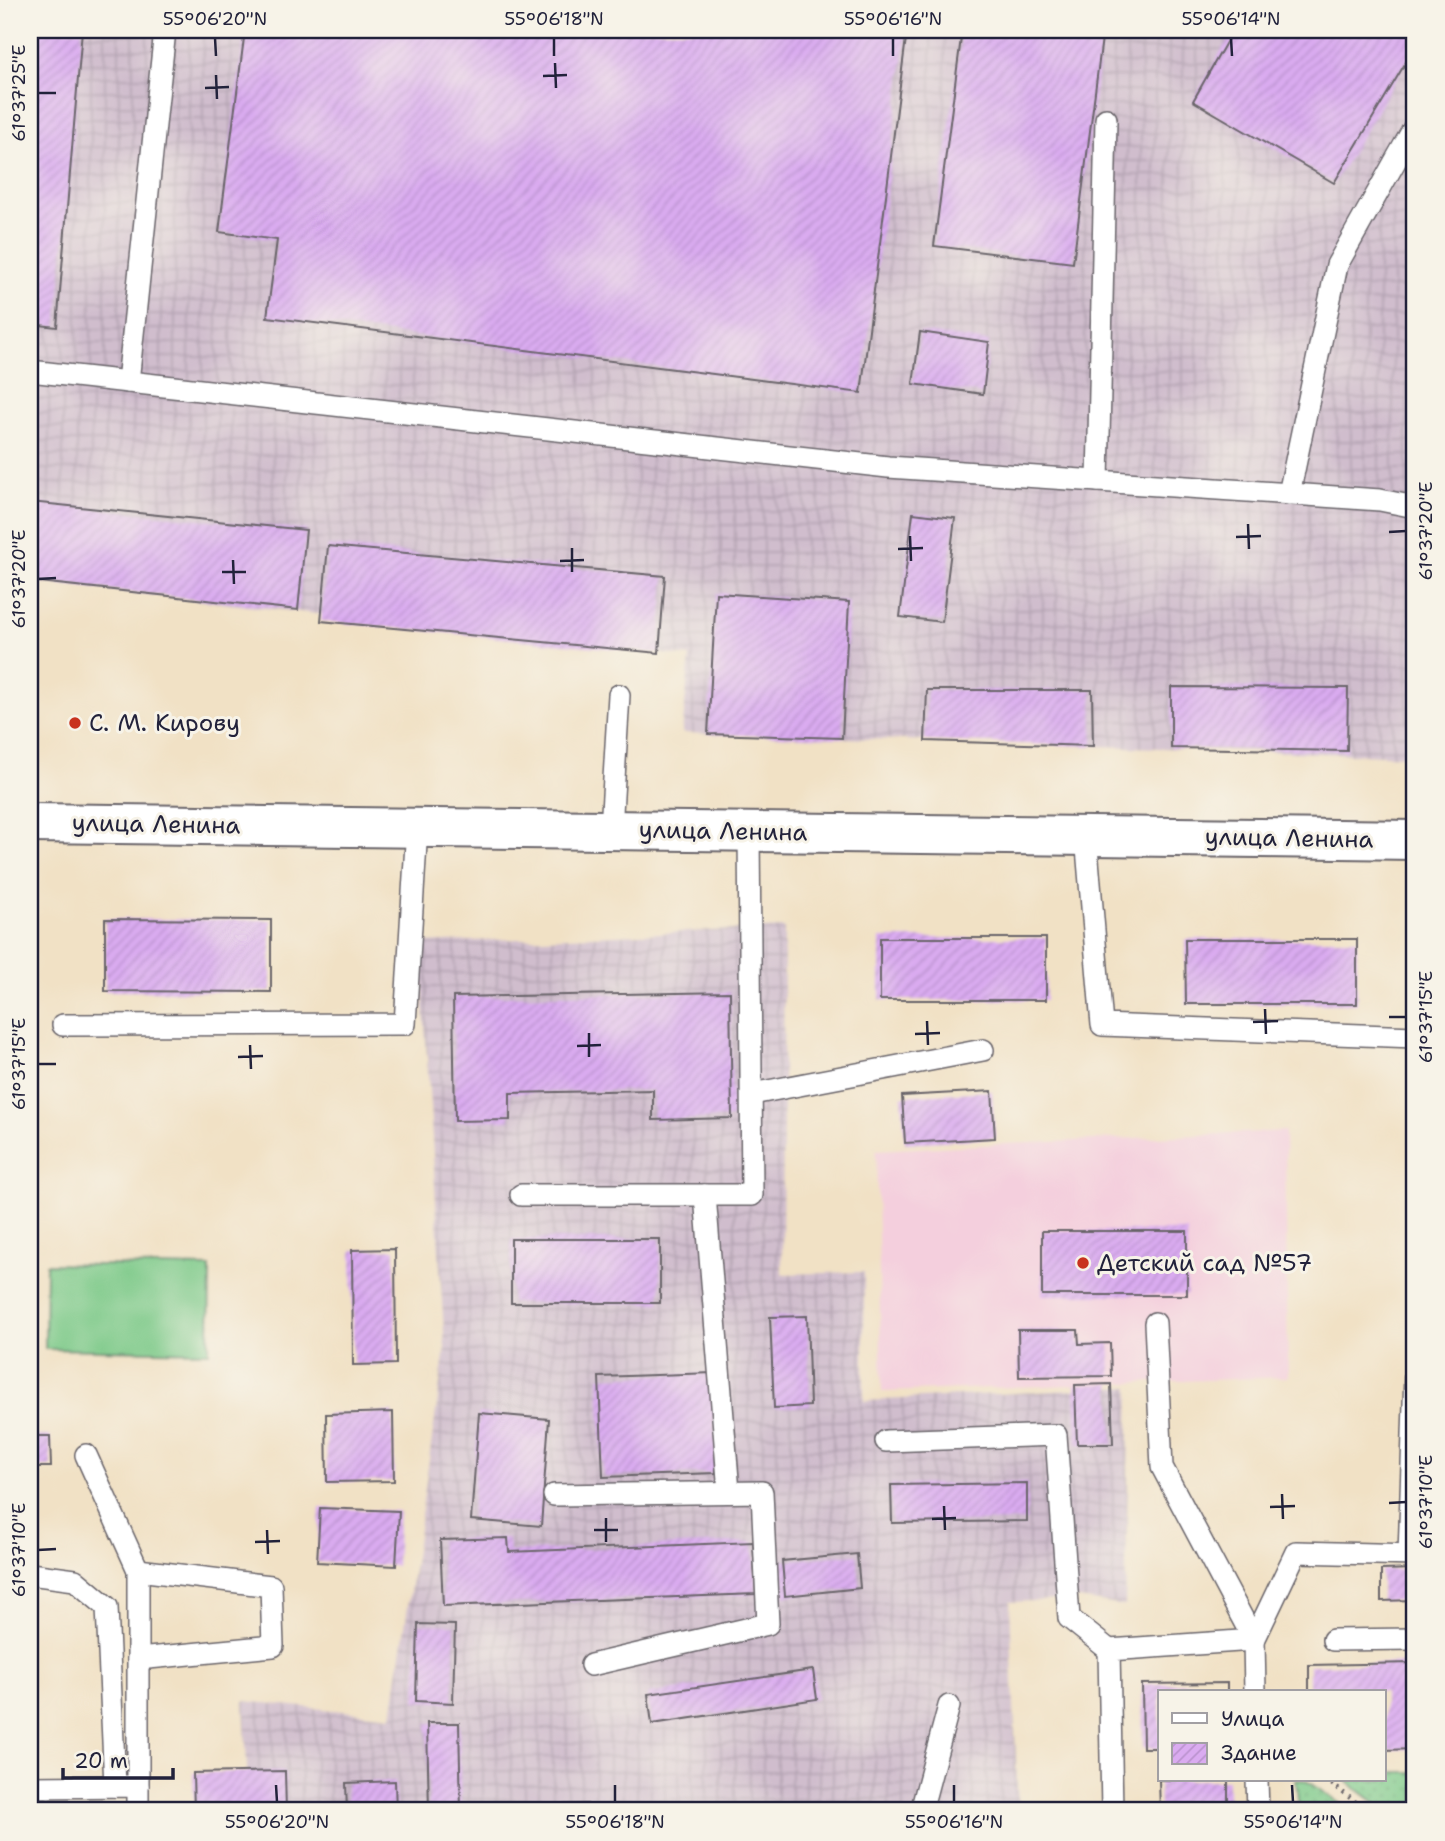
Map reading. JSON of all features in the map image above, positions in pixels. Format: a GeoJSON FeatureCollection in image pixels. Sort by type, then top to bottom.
{"type":"FeatureCollection","features":[{"type":"Feature","properties":{"kind":"street","name":"улица Ленина"},"geometry":{"type":"LineString","coordinates":[[30,823],[1415,840]]}},
{"type":"Feature","properties":{"kind":"lane"},"geometry":{"type":"LineString","coordinates":[[128,382],[165,30]]}},
{"type":"Feature","properties":{"kind":"lane"},"geometry":{"type":"LineString","coordinates":[[1098,481],[1106,119]]}},
{"type":"Feature","properties":{"kind":"lane"},"geometry":{"type":"LineString","coordinates":[[1289,494],[1337,265],[1415,126]]}},
{"type":"Feature","properties":{"kind":"lane"},"geometry":{"type":"LineString","coordinates":[[30,371],[888,467],[1380,500],[1415,507]]}},
{"type":"Feature","properties":{"kind":"lane"},"geometry":{"type":"LineString","coordinates":[[611,830],[619,695]]}},
{"type":"Feature","properties":{"kind":"lane"},"geometry":{"type":"LineString","coordinates":[[63,1025],[405,1024],[417,827]]}},
{"type":"Feature","properties":{"kind":"lane"},"geometry":{"type":"LineString","coordinates":[[521,1195],[752,1195],[749,831]]}},
{"type":"Feature","properties":{"kind":"lane"},"geometry":{"type":"LineString","coordinates":[[1086,836],[1102,1025],[1415,1037]]}},
{"type":"Feature","properties":{"kind":"lane"},"geometry":{"type":"LineString","coordinates":[[752,1094],[983,1050]]}},
{"type":"Feature","properties":{"kind":"lane"},"geometry":{"type":"LineString","coordinates":[[705,1195],[729,1492]]}},
{"type":"Feature","properties":{"kind":"lane"},"geometry":{"type":"LineString","coordinates":[[1155,1323],[1162,1467],[1254,1640]]}},
{"type":"Feature","properties":{"kind":"lane"},"geometry":{"type":"LineString","coordinates":[[1255,1690],[1254,1640],[1296,1552],[1412,1555],[1415,1374]]}},
{"type":"Feature","properties":{"kind":"lane"},"geometry":{"type":"LineString","coordinates":[[886,1441],[1056,1435],[1069,1618],[1109,1650],[1254,1640]]}},
{"type":"Feature","properties":{"kind":"lane"},"geometry":{"type":"LineString","coordinates":[[86,1455],[138,1570],[138,1811]]}},
{"type":"Feature","properties":{"kind":"lane"},"geometry":{"type":"LineString","coordinates":[[554,1495],[762,1492],[768,1624],[591,1665]]}},
{"type":"Feature","properties":{"kind":"lane"},"geometry":{"type":"LineString","coordinates":[[138,1570],[271,1586],[273,1646],[138,1659]]}},
{"type":"Feature","properties":{"kind":"lane"},"geometry":{"type":"LineString","coordinates":[[30,1574],[75,1580],[107,1607],[115,1786]]}},
{"type":"Feature","properties":{"kind":"lane"},"geometry":{"type":"LineString","coordinates":[[1333,1640],[1415,1639]]}},
{"type":"Feature","properties":{"kind":"lane"},"geometry":{"type":"LineString","coordinates":[[1109,1650],[1112,1811]]}},
{"type":"Feature","properties":{"kind":"lane"},"geometry":{"type":"LineString","coordinates":[[921,1811],[949,1706]]}},
{"type":"Feature","properties":{"kind":"lane"},"geometry":{"type":"LineString","coordinates":[[1257,1782],[1258,1811]]}},
{"type":"Feature","properties":{"kind":"lane"},"geometry":{"type":"LineString","coordinates":[[30,1787],[138,1786]]}},
{"type":"Feature","properties":{"kind":"path"},"geometry":{"type":"LineString","coordinates":[[1328,1782],[1368,1811]]}},
{"type":"Feature","properties":{"kind":"shaded area"},"geometry":{"type":"Polygon","coordinates":[[[30,30],[1415,30],[1415,756],[682,733],[690,657],[30,581],[30,30]]]}},
{"type":"Feature","properties":{"kind":"shaded area"},"geometry":{"type":"Polygon","coordinates":[[[784,928],[782,1274],[864,1272],[864,1401],[1130,1387],[1125,1606],[1079,1599],[1010,1602],[1018,1811],[249,1811],[244,1701],[392,1716],[445,1349],[420,943],[784,928]]]}},
{"type":"Feature","properties":{"kind":"shaded area","name":"Детский сад №57"},"geometry":{"type":"Polygon","coordinates":[[[1285,1131],[1288,1377],[882,1392],[876,1150],[1285,1131]]]}},
{"type":"Feature","properties":{"kind":"green space"},"geometry":{"type":"Polygon","coordinates":[[[46,1264],[210,1267],[209,1352],[45,1349],[46,1264]]]}},
{"type":"Feature","properties":{"kind":"green space"},"geometry":{"type":"Polygon","coordinates":[[[1386,1772],[1415,1772],[1415,1811],[1386,1811],[1348,1782],[1386,1782],[1386,1772]]]}},
{"type":"Feature","properties":{"kind":"green space"},"geometry":{"type":"Polygon","coordinates":[[[1296,1782],[1308,1782],[1351,1811],[1299,1811],[1296,1782]]]}},
{"type":"Feature","properties":{"kind":"building"},"geometry":{"type":"Polygon","coordinates":[[[30,30],[82,30],[57,327],[30,324],[30,30]]]}},
{"type":"Feature","properties":{"kind":"building"},"geometry":{"type":"Polygon","coordinates":[[[245,30],[907,30],[861,393],[267,317],[277,240],[219,232],[245,30]]]}},
{"type":"Feature","properties":{"kind":"building"},"geometry":{"type":"Polygon","coordinates":[[[962,30],[1103,30],[1073,263],[934,246],[962,30]]]}},
{"type":"Feature","properties":{"kind":"building"},"geometry":{"type":"Polygon","coordinates":[[[1233,30],[1415,30],[1415,47],[1334,183],[1193,101],[1233,30]]]}},
{"type":"Feature","properties":{"kind":"building"},"geometry":{"type":"Polygon","coordinates":[[[920,332],[989,342],[983,394],[913,384],[920,332]]]}},
{"type":"Feature","properties":{"kind":"building"},"geometry":{"type":"Polygon","coordinates":[[[30,502],[306,530],[298,610],[30,581],[30,502]]]}},
{"type":"Feature","properties":{"kind":"building"},"geometry":{"type":"Polygon","coordinates":[[[913,513],[955,518],[942,622],[900,617],[913,513]]]}},
{"type":"Feature","properties":{"kind":"building"},"geometry":{"type":"Polygon","coordinates":[[[328,546],[665,576],[659,653],[321,621],[328,546]]]}},
{"type":"Feature","properties":{"kind":"building"},"geometry":{"type":"Polygon","coordinates":[[[716,593],[849,602],[842,738],[708,734],[716,593]]]}},
{"type":"Feature","properties":{"kind":"building"},"geometry":{"type":"Polygon","coordinates":[[[1171,687],[1348,688],[1347,751],[1171,748],[1171,687]]]}},
{"type":"Feature","properties":{"kind":"building"},"geometry":{"type":"Polygon","coordinates":[[[927,690],[1092,690],[1093,746],[925,741],[927,690]]]}},
{"type":"Feature","properties":{"kind":"building"},"geometry":{"type":"Polygon","coordinates":[[[105,919],[271,920],[271,992],[105,991],[105,919]]]}},
{"type":"Feature","properties":{"kind":"building"},"geometry":{"type":"Polygon","coordinates":[[[880,938],[1046,938],[1046,1000],[880,1000],[880,938]]]}},
{"type":"Feature","properties":{"kind":"building"},"geometry":{"type":"Polygon","coordinates":[[[1185,939],[1357,939],[1357,1004],[1186,1004],[1185,939]]]}},
{"type":"Feature","properties":{"kind":"building"},"geometry":{"type":"Polygon","coordinates":[[[730,992],[732,1118],[653,1120],[653,1090],[510,1093],[510,1120],[455,1121],[453,997],[730,992]]]}},
{"type":"Feature","properties":{"kind":"building"},"geometry":{"type":"Polygon","coordinates":[[[992,1091],[995,1138],[905,1143],[902,1096],[992,1091]]]}},
{"type":"Feature","properties":{"kind":"building"},"geometry":{"type":"Polygon","coordinates":[[[1042,1231],[1187,1231],[1187,1295],[1042,1295],[1042,1231]]]}},
{"type":"Feature","properties":{"kind":"building"},"geometry":{"type":"Polygon","coordinates":[[[511,1239],[660,1239],[660,1303],[511,1303],[511,1239]]]}},
{"type":"Feature","properties":{"kind":"building"},"geometry":{"type":"Polygon","coordinates":[[[395,1249],[396,1364],[353,1365],[352,1250],[395,1249]]]}},
{"type":"Feature","properties":{"kind":"building"},"geometry":{"type":"Polygon","coordinates":[[[807,1316],[810,1406],[774,1408],[770,1317],[807,1316]]]}},
{"type":"Feature","properties":{"kind":"building"},"geometry":{"type":"Polygon","coordinates":[[[1018,1330],[1078,1330],[1079,1344],[1110,1343],[1111,1376],[1019,1377],[1018,1330]]]}},
{"type":"Feature","properties":{"kind":"building"},"geometry":{"type":"Polygon","coordinates":[[[713,1373],[716,1473],[603,1477],[599,1377],[713,1373]]]}},
{"type":"Feature","properties":{"kind":"building"},"geometry":{"type":"Polygon","coordinates":[[[1111,1384],[1113,1444],[1077,1444],[1075,1385],[1111,1384]]]}},
{"type":"Feature","properties":{"kind":"building"},"geometry":{"type":"Polygon","coordinates":[[[393,1412],[394,1481],[327,1482],[326,1414],[393,1412]]]}},
{"type":"Feature","properties":{"kind":"building"},"geometry":{"type":"Polygon","coordinates":[[[479,1413],[549,1419],[541,1526],[471,1520],[479,1413]]]}},
{"type":"Feature","properties":{"kind":"building"},"geometry":{"type":"Polygon","coordinates":[[[30,1436],[50,1436],[51,1467],[30,1467],[30,1436]]]}},
{"type":"Feature","properties":{"kind":"building"},"geometry":{"type":"Polygon","coordinates":[[[1027,1483],[1027,1521],[892,1523],[891,1485],[1027,1483]]]}},
{"type":"Feature","properties":{"kind":"building"},"geometry":{"type":"Polygon","coordinates":[[[320,1508],[399,1511],[396,1566],[317,1562],[320,1508]]]}},
{"type":"Feature","properties":{"kind":"building"},"geometry":{"type":"Polygon","coordinates":[[[508,1538],[509,1552],[753,1542],[756,1594],[443,1606],[440,1540],[508,1538]]]}},
{"type":"Feature","properties":{"kind":"building"},"geometry":{"type":"Polygon","coordinates":[[[857,1554],[860,1588],[785,1596],[782,1561],[857,1554]]]}},
{"type":"Feature","properties":{"kind":"building"},"geometry":{"type":"Polygon","coordinates":[[[1415,1569],[1415,1600],[1381,1601],[1381,1570],[1415,1569]]]}},
{"type":"Feature","properties":{"kind":"building"},"geometry":{"type":"Polygon","coordinates":[[[418,1624],[455,1625],[453,1703],[416,1701],[418,1624]]]}},
{"type":"Feature","properties":{"kind":"building"},"geometry":{"type":"Polygon","coordinates":[[[1415,1663],[1415,1749],[1386,1750],[1386,1690],[1309,1690],[1309,1665],[1415,1663]]]}},
{"type":"Feature","properties":{"kind":"building"},"geometry":{"type":"Polygon","coordinates":[[[813,1670],[817,1699],[652,1724],[648,1694],[813,1670]]]}},
{"type":"Feature","properties":{"kind":"building"},"geometry":{"type":"Polygon","coordinates":[[[1227,1683],[1227,1690],[1158,1690],[1158,1748],[1143,1748],[1142,1684],[1227,1683]]]}},
{"type":"Feature","properties":{"kind":"building"},"geometry":{"type":"Polygon","coordinates":[[[427,1723],[459,1723],[461,1811],[429,1811],[427,1723]]]}},
{"type":"Feature","properties":{"kind":"building"},"geometry":{"type":"Polygon","coordinates":[[[285,1771],[286,1811],[194,1811],[193,1773],[285,1771]]]}},
{"type":"Feature","properties":{"kind":"building"},"geometry":{"type":"Polygon","coordinates":[[[395,1781],[396,1811],[347,1811],[346,1783],[395,1781]]]}},
{"type":"Feature","properties":{"kind":"building"},"geometry":{"type":"Polygon","coordinates":[[[1159,1782],[1228,1782],[1228,1811],[1160,1811],[1159,1782]]]}},
{"type":"Feature","properties":{"kind":"building"},"geometry":{"type":"Polygon","coordinates":[[[587,1804],[588,1811],[559,1811],[559,1805],[587,1804]]]}},
{"type":"Feature","properties":{"kind":"place","name":"С. М. Кирову"},"geometry":{"type":"Point","coordinates":[75,723]}},
{"type":"Feature","properties":{"kind":"place","name":"Детский сад №57"},"geometry":{"type":"Point","coordinates":[1083,1263]}}]}
